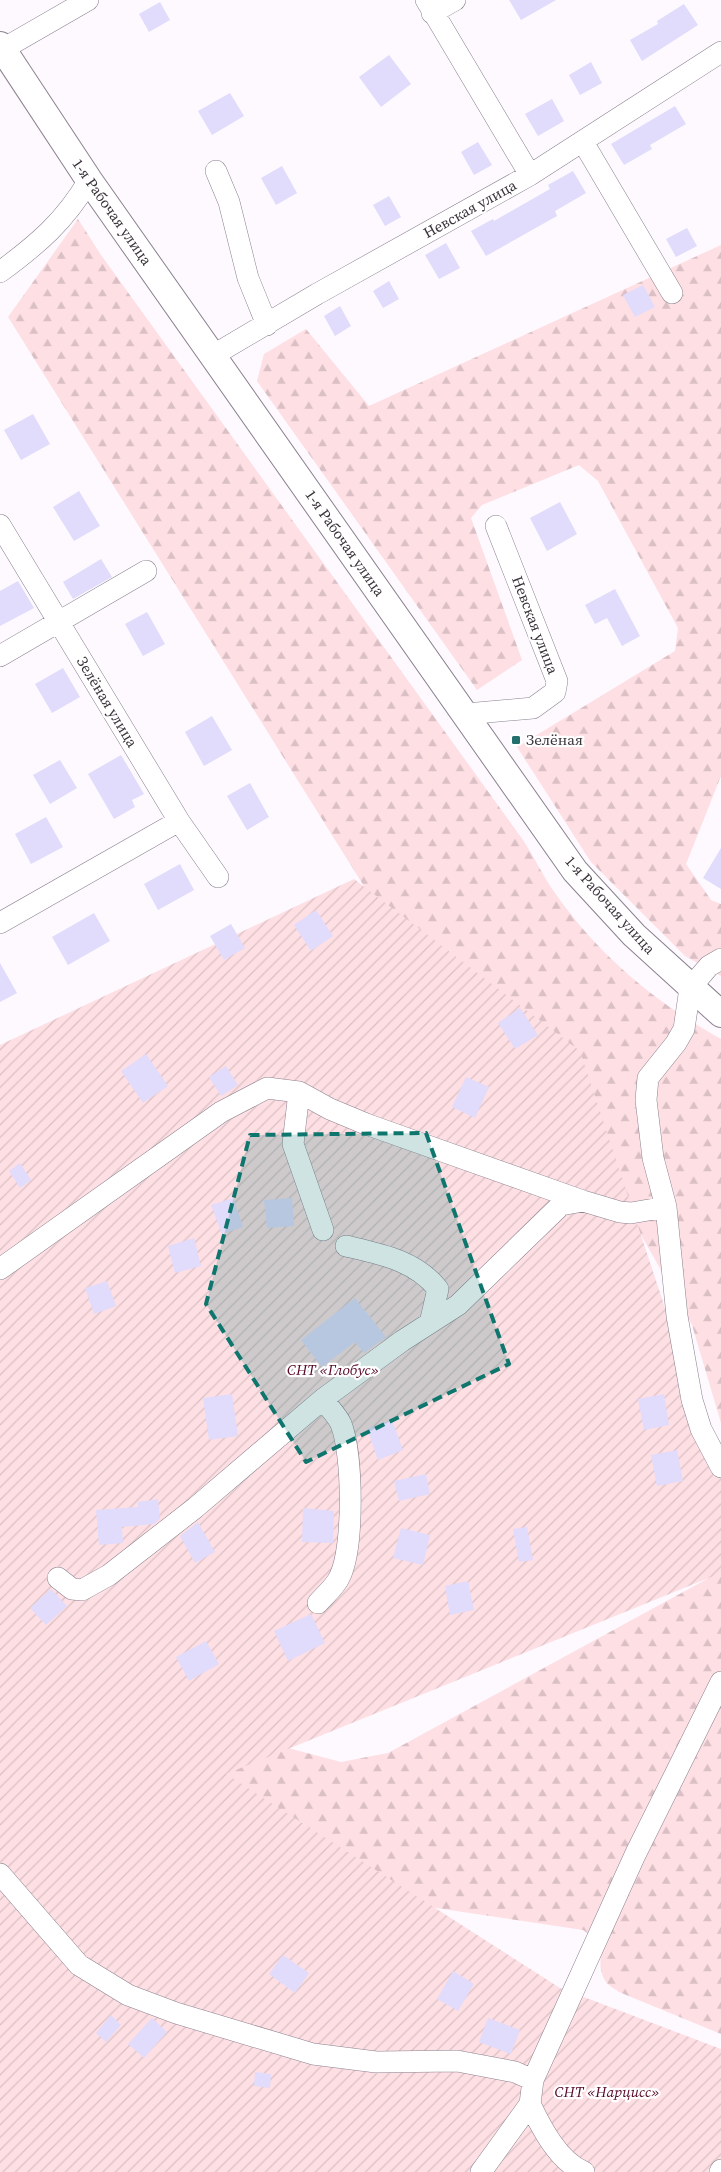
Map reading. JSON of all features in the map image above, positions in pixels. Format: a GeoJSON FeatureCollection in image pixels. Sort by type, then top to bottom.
{"type":"FeatureCollection","features":[{"type":"Feature","properties":{"kind":"main road","name":"1-я Рабочая улица"},"geometry":{"type":"LineString","coordinates":[[1,47],[89,180],[575,870],[634,935],[690,988],[721,1014]]}},
{"type":"Feature","properties":{"kind":"street"},"geometry":{"type":"LineString","coordinates":[[1,47],[88,0]]}},
{"type":"Feature","properties":{"kind":"street"},"geometry":{"type":"LineString","coordinates":[[455,0],[429,7],[530,175]]}},
{"type":"Feature","properties":{"kind":"street","name":"Невская улица"},"geometry":{"type":"LineString","coordinates":[[212,356],[317,294],[530,175],[721,52]]}},
{"type":"Feature","properties":{"kind":"street"},"geometry":{"type":"LineString","coordinates":[[583,142],[672,293]]}},
{"type":"Feature","properties":{"kind":"street"},"geometry":{"type":"LineString","coordinates":[[216,171],[229,202],[248,278],[267,325]]}},
{"type":"Feature","properties":{"kind":"street"},"geometry":{"type":"LineString","coordinates":[[0,272],[49,233],[69,212],[89,180]]}},
{"type":"Feature","properties":{"kind":"street","name":"Зелёная улица"},"geometry":{"type":"LineString","coordinates":[[0,525],[179,821],[218,877]]}},
{"type":"Feature","properties":{"kind":"street","name":"Невская улица"},"geometry":{"type":"LineString","coordinates":[[466,714],[533,708],[555,692],[557,680],[496,526]]}},
{"type":"Feature","properties":{"kind":"street"},"geometry":{"type":"LineString","coordinates":[[0,656],[60,623],[146,571]]}},
{"type":"Feature","properties":{"kind":"street"},"geometry":{"type":"LineString","coordinates":[[0,923],[179,821]]}},
{"type":"Feature","properties":{"kind":"street"},"geometry":{"type":"LineString","coordinates":[[721,960],[709,966],[690,988],[684,1029],[667,1056],[654,1069],[646,1085],[647,1122],[653,1158],[666,1207],[677,1316],[692,1400],[701,1429],[721,1468]]}},
{"type":"Feature","properties":{"kind":"street"},"geometry":{"type":"LineString","coordinates":[[0,1269],[221,1112],[267,1088],[299,1092],[366,1124],[583,1201],[625,1213],[666,1207]]}},
{"type":"Feature","properties":{"kind":"street"},"geometry":{"type":"LineString","coordinates":[[299,1092],[293,1144],[323,1230]]}},
{"type":"Feature","properties":{"kind":"street"},"geometry":{"type":"LineString","coordinates":[[58,1578],[72,1589],[82,1590],[109,1575],[195,1508],[323,1399],[471,1294],[561,1205],[583,1201]]}},
{"type":"Feature","properties":{"kind":"street"},"geometry":{"type":"LineString","coordinates":[[346,1246],[396,1258],[428,1277],[438,1289],[430,1323]]}},
{"type":"Feature","properties":{"kind":"street"},"geometry":{"type":"LineString","coordinates":[[318,1603],[339,1579],[346,1561],[351,1480],[340,1424],[323,1399]]}},
{"type":"Feature","properties":{"kind":"street"},"geometry":{"type":"LineString","coordinates":[[481,2172],[530,2104],[533,2080],[635,1855],[721,1682]]}},
{"type":"Feature","properties":{"kind":"street"},"geometry":{"type":"LineString","coordinates":[[0,1874],[79,1965],[128,1994],[176,2013],[313,2054],[376,2062],[457,2061],[515,2072],[533,2080]]}},
{"type":"Feature","properties":{"kind":"street"},"geometry":{"type":"LineString","coordinates":[[530,2104],[544,2134],[576,2168],[584,2172]]}},
{"type":"Feature","properties":{"kind":"highlighted area"},"geometry":{"type":"Polygon","coordinates":[[[426,1133],[509,1364],[306,1462],[206,1304],[250,1135],[426,1133]]]}},
{"type":"Feature","properties":{"kind":"green space"},"geometry":{"type":"Polygon","coordinates":[[[78,219],[101,255],[523,840],[551,887],[572,916],[609,957],[630,976],[674,1010],[721,1039],[721,1423],[692,1325],[567,1104],[412,963],[8,317],[78,219]]]}},
{"type":"Feature","properties":{"kind":"green space"},"geometry":{"type":"Polygon","coordinates":[[[721,245],[721,776],[686,864],[711,900],[721,904],[721,976],[685,956],[591,862],[517,747],[675,651],[678,628],[598,481],[579,465],[482,505],[471,518],[522,660],[477,690],[257,381],[264,354],[306,329],[369,406],[721,245]]]}},
{"type":"Feature","properties":{"kind":"green space","name":"СНТ «Глобус»"},"geometry":{"type":"Polygon","coordinates":[[[354,879],[580,1051],[721,1477],[721,1573],[226,1774],[560,1988],[721,2049],[721,2172],[0,2172],[0,1045],[354,879]]]}},
{"type":"Feature","properties":{"kind":"green space"},"geometry":{"type":"Polygon","coordinates":[[[721,1511],[721,2034],[619,1992],[610,1986],[602,1975],[600,1950],[592,1937],[583,1930],[423,1906],[163,1748],[209,1727],[341,1762],[388,1753],[707,1579],[721,1511]]]}},
{"type":"Feature","properties":{"kind":"building"},"geometry":{"type":"Polygon","coordinates":[[[509,0],[556,0],[521,20],[509,0]]]}},
{"type":"Feature","properties":{"kind":"building"},"geometry":{"type":"Polygon","coordinates":[[[160,2],[170,20],[149,32],[139,14],[160,2]]]}},
{"type":"Feature","properties":{"kind":"building"},"geometry":{"type":"Polygon","coordinates":[[[684,4],[698,25],[642,61],[630,40],[658,24],[657,21],[684,4]]]}},
{"type":"Feature","properties":{"kind":"building"},"geometry":{"type":"Polygon","coordinates":[[[389,55],[411,84],[381,107],[359,77],[389,55]]]}},
{"type":"Feature","properties":{"kind":"building"},"geometry":{"type":"Polygon","coordinates":[[[591,62],[602,83],[580,95],[569,75],[591,62]]]}},
{"type":"Feature","properties":{"kind":"building"},"geometry":{"type":"Polygon","coordinates":[[[230,93],[244,116],[212,135],[198,111],[230,93]]]}},
{"type":"Feature","properties":{"kind":"building"},"geometry":{"type":"Polygon","coordinates":[[[552,99],[564,121],[538,136],[525,114],[552,99]]]}},
{"type":"Feature","properties":{"kind":"building"},"geometry":{"type":"Polygon","coordinates":[[[675,106],[686,124],[650,145],[652,149],[624,165],[611,144],[675,106]]]}},
{"type":"Feature","properties":{"kind":"building"},"geometry":{"type":"Polygon","coordinates":[[[478,142],[492,165],[474,175],[461,152],[478,142]]]}},
{"type":"Feature","properties":{"kind":"building"},"geometry":{"type":"Polygon","coordinates":[[[282,166],[297,193],[276,205],[261,178],[282,166]]]}},
{"type":"Feature","properties":{"kind":"building"},"geometry":{"type":"Polygon","coordinates":[[[573,171],[586,193],[555,211],[557,216],[486,256],[471,231],[493,219],[494,221],[550,189],[548,185],[573,171]]]}},
{"type":"Feature","properties":{"kind":"building"},"geometry":{"type":"Polygon","coordinates":[[[389,196],[401,217],[385,226],[373,205],[389,196]]]}},
{"type":"Feature","properties":{"kind":"building"},"geometry":{"type":"Polygon","coordinates":[[[687,228],[697,246],[676,257],[666,239],[687,228]]]}},
{"type":"Feature","properties":{"kind":"building"},"geometry":{"type":"Polygon","coordinates":[[[446,243],[460,268],[439,279],[425,255],[446,243]]]}},
{"type":"Feature","properties":{"kind":"building"},"geometry":{"type":"Polygon","coordinates":[[[389,281],[399,299],[383,308],[373,291],[389,281]]]}},
{"type":"Feature","properties":{"kind":"building"},"geometry":{"type":"Polygon","coordinates":[[[643,285],[655,307],[635,317],[623,295],[643,285]]]}},
{"type":"Feature","properties":{"kind":"building"},"geometry":{"type":"Polygon","coordinates":[[[340,306],[351,326],[335,336],[324,316],[340,306]]]}},
{"type":"Feature","properties":{"kind":"building"},"geometry":{"type":"Polygon","coordinates":[[[33,414],[50,444],[21,460],[4,430],[33,414]]]}},
{"type":"Feature","properties":{"kind":"building"},"geometry":{"type":"Polygon","coordinates":[[[79,491],[100,526],[74,541],[53,507],[79,491]]]}},
{"type":"Feature","properties":{"kind":"building"},"geometry":{"type":"Polygon","coordinates":[[[560,502],[577,534],[547,551],[530,518],[560,502]]]}},
{"type":"Feature","properties":{"kind":"building"},"geometry":{"type":"Polygon","coordinates":[[[101,559],[112,577],[73,599],[63,582],[101,559]]]}},
{"type":"Feature","properties":{"kind":"building"},"geometry":{"type":"Polygon","coordinates":[[[18,581],[34,608],[0,626],[0,591],[18,581]]]}},
{"type":"Feature","properties":{"kind":"building"},"geometry":{"type":"Polygon","coordinates":[[[615,589],[640,636],[622,646],[607,618],[595,624],[585,605],[615,589]]]}},
{"type":"Feature","properties":{"kind":"building"},"geometry":{"type":"Polygon","coordinates":[[[147,612],[165,644],[143,656],[125,624],[147,612]]]}},
{"type":"Feature","properties":{"kind":"building"},"geometry":{"type":"Polygon","coordinates":[[[63,668],[80,697],[52,713],[35,684],[63,668]]]}},
{"type":"Feature","properties":{"kind":"building"},"geometry":{"type":"Polygon","coordinates":[[[212,716],[232,750],[204,766],[185,732],[212,716]]]}},
{"type":"Feature","properties":{"kind":"building"},"geometry":{"type":"Polygon","coordinates":[[[121,755],[144,794],[132,800],[135,807],[114,819],[88,774],[121,755]]]}},
{"type":"Feature","properties":{"kind":"building"},"geometry":{"type":"Polygon","coordinates":[[[60,760],[77,788],[50,804],[33,775],[60,760]]]}},
{"type":"Feature","properties":{"kind":"building"},"geometry":{"type":"Polygon","coordinates":[[[250,783],[269,817],[247,830],[227,796],[250,783]]]}},
{"type":"Feature","properties":{"kind":"building"},"geometry":{"type":"Polygon","coordinates":[[[46,817],[63,847],[31,864],[15,834],[46,817]]]}},
{"type":"Feature","properties":{"kind":"building"},"geometry":{"type":"Polygon","coordinates":[[[721,848],[721,889],[703,878],[721,848]]]}},
{"type":"Feature","properties":{"kind":"building"},"geometry":{"type":"Polygon","coordinates":[[[180,864],[194,890],[158,910],[144,884],[180,864]]]}},
{"type":"Feature","properties":{"kind":"building"},"geometry":{"type":"Polygon","coordinates":[[[316,910],[333,936],[311,951],[294,925],[316,910]]]}},
{"type":"Feature","properties":{"kind":"building"},"geometry":{"type":"Polygon","coordinates":[[[94,913],[110,941],[68,965],[52,937],[94,913]]]}},
{"type":"Feature","properties":{"kind":"building"},"geometry":{"type":"Polygon","coordinates":[[[231,924],[245,948],[224,960],[210,936],[231,924]]]}},
{"type":"Feature","properties":{"kind":"building"},"geometry":{"type":"Polygon","coordinates":[[[0,963],[17,993],[0,1002],[0,963]]]}},
{"type":"Feature","properties":{"kind":"building"},"geometry":{"type":"Polygon","coordinates":[[[520,1008],[538,1035],[515,1049],[498,1023],[520,1008]]]}},
{"type":"Feature","properties":{"kind":"building"},"geometry":{"type":"Polygon","coordinates":[[[146,1054],[168,1086],[143,1103],[121,1071],[146,1054]]]}},
{"type":"Feature","properties":{"kind":"building"},"geometry":{"type":"Polygon","coordinates":[[[226,1066],[238,1085],[221,1096],[209,1077],[226,1066]]]}},
{"type":"Feature","properties":{"kind":"building"},"geometry":{"type":"Polygon","coordinates":[[[466,1077],[489,1087],[475,1118],[452,1107],[466,1077]]]}},
{"type":"Feature","properties":{"kind":"building"},"geometry":{"type":"Polygon","coordinates":[[[20,1163],[31,1180],[20,1188],[9,1171],[20,1163]]]}},
{"type":"Feature","properties":{"kind":"building"},"geometry":{"type":"Polygon","coordinates":[[[233,1198],[243,1227],[222,1234],[211,1205],[233,1198]]]}},
{"type":"Feature","properties":{"kind":"building"},"geometry":{"type":"Polygon","coordinates":[[[292,1198],[294,1226],[267,1228],[264,1200],[292,1198]]]}},
{"type":"Feature","properties":{"kind":"building"},"geometry":{"type":"Polygon","coordinates":[[[194,1238],[201,1266],[175,1273],[168,1246],[194,1238]]]}},
{"type":"Feature","properties":{"kind":"building"},"geometry":{"type":"Polygon","coordinates":[[[107,1281],[116,1306],[94,1314],[85,1288],[107,1281]]]}},
{"type":"Feature","properties":{"kind":"building"},"geometry":{"type":"Polygon","coordinates":[[[355,1298],[386,1337],[364,1353],[355,1342],[322,1367],[301,1340],[355,1298]]]}},
{"type":"Feature","properties":{"kind":"building"},"geometry":{"type":"Polygon","coordinates":[[[232,1394],[238,1436],[209,1440],[203,1398],[232,1394]]]}},
{"type":"Feature","properties":{"kind":"building"},"geometry":{"type":"Polygon","coordinates":[[[664,1394],[669,1425],[644,1430],[638,1399],[664,1394]]]}},
{"type":"Feature","properties":{"kind":"building"},"geometry":{"type":"Polygon","coordinates":[[[392,1420],[403,1450],[378,1460],[367,1429],[392,1420]]]}},
{"type":"Feature","properties":{"kind":"building"},"geometry":{"type":"Polygon","coordinates":[[[677,1450],[683,1481],[657,1486],[651,1455],[677,1450]]]}},
{"type":"Feature","properties":{"kind":"building"},"geometry":{"type":"Polygon","coordinates":[[[426,1474],[430,1494],[399,1501],[394,1481],[426,1474]]]}},
{"type":"Feature","properties":{"kind":"building"},"geometry":{"type":"Polygon","coordinates":[[[158,1499],[160,1519],[154,1524],[122,1527],[123,1543],[99,1545],[96,1510],[138,1507],[138,1502],[158,1499]]]}},
{"type":"Feature","properties":{"kind":"building"},"geometry":{"type":"Polygon","coordinates":[[[303,1508],[334,1511],[333,1543],[302,1542],[303,1508]]]}},
{"type":"Feature","properties":{"kind":"building"},"geometry":{"type":"Polygon","coordinates":[[[198,1522],[215,1552],[195,1563],[180,1536],[198,1522]]]}},
{"type":"Feature","properties":{"kind":"building"},"geometry":{"type":"Polygon","coordinates":[[[527,1527],[533,1560],[519,1562],[513,1529],[527,1527]]]}},
{"type":"Feature","properties":{"kind":"building"},"geometry":{"type":"Polygon","coordinates":[[[401,1528],[430,1535],[423,1565],[393,1558],[401,1528]]]}},
{"type":"Feature","properties":{"kind":"building"},"geometry":{"type":"Polygon","coordinates":[[[468,1581],[474,1610],[450,1615],[445,1586],[468,1581]]]}},
{"type":"Feature","properties":{"kind":"building"},"geometry":{"type":"Polygon","coordinates":[[[51,1589],[67,1606],[46,1625],[30,1608],[51,1589]]]}},
{"type":"Feature","properties":{"kind":"building"},"geometry":{"type":"Polygon","coordinates":[[[311,1614],[325,1643],[288,1661],[274,1631],[311,1614]]]}},
{"type":"Feature","properties":{"kind":"building"},"geometry":{"type":"Polygon","coordinates":[[[206,1641],[219,1664],[189,1681],[176,1657],[206,1641]]]}},
{"type":"Feature","properties":{"kind":"building"},"geometry":{"type":"Polygon","coordinates":[[[283,1955],[309,1973],[295,1993],[269,1974],[283,1955]]]}},
{"type":"Feature","properties":{"kind":"building"},"geometry":{"type":"Polygon","coordinates":[[[453,1971],[474,1984],[458,2011],[437,1999],[453,1971]]]}},
{"type":"Feature","properties":{"kind":"building"},"geometry":{"type":"Polygon","coordinates":[[[111,2015],[121,2025],[106,2042],[96,2033],[111,2015]]]}},
{"type":"Feature","properties":{"kind":"building"},"geometry":{"type":"Polygon","coordinates":[[[152,2018],[167,2032],[144,2058],[128,2044],[152,2018]]]}},
{"type":"Feature","properties":{"kind":"building"},"geometry":{"type":"Polygon","coordinates":[[[488,2018],[520,2030],[511,2054],[479,2042],[488,2018]]]}},
{"type":"Feature","properties":{"kind":"building"},"geometry":{"type":"Polygon","coordinates":[[[255,2072],[271,2074],[270,2088],[254,2086],[255,2072]]]}},
{"type":"Feature","properties":{"kind":"place","name":"Зелёная"},"geometry":{"type":"Point","coordinates":[516,740]}},
{"type":"Feature","properties":{"kind":"park label","name":"СНТ «Нарцисс»"},"geometry":{"type":"Point","coordinates":[607,2092]}}]}
